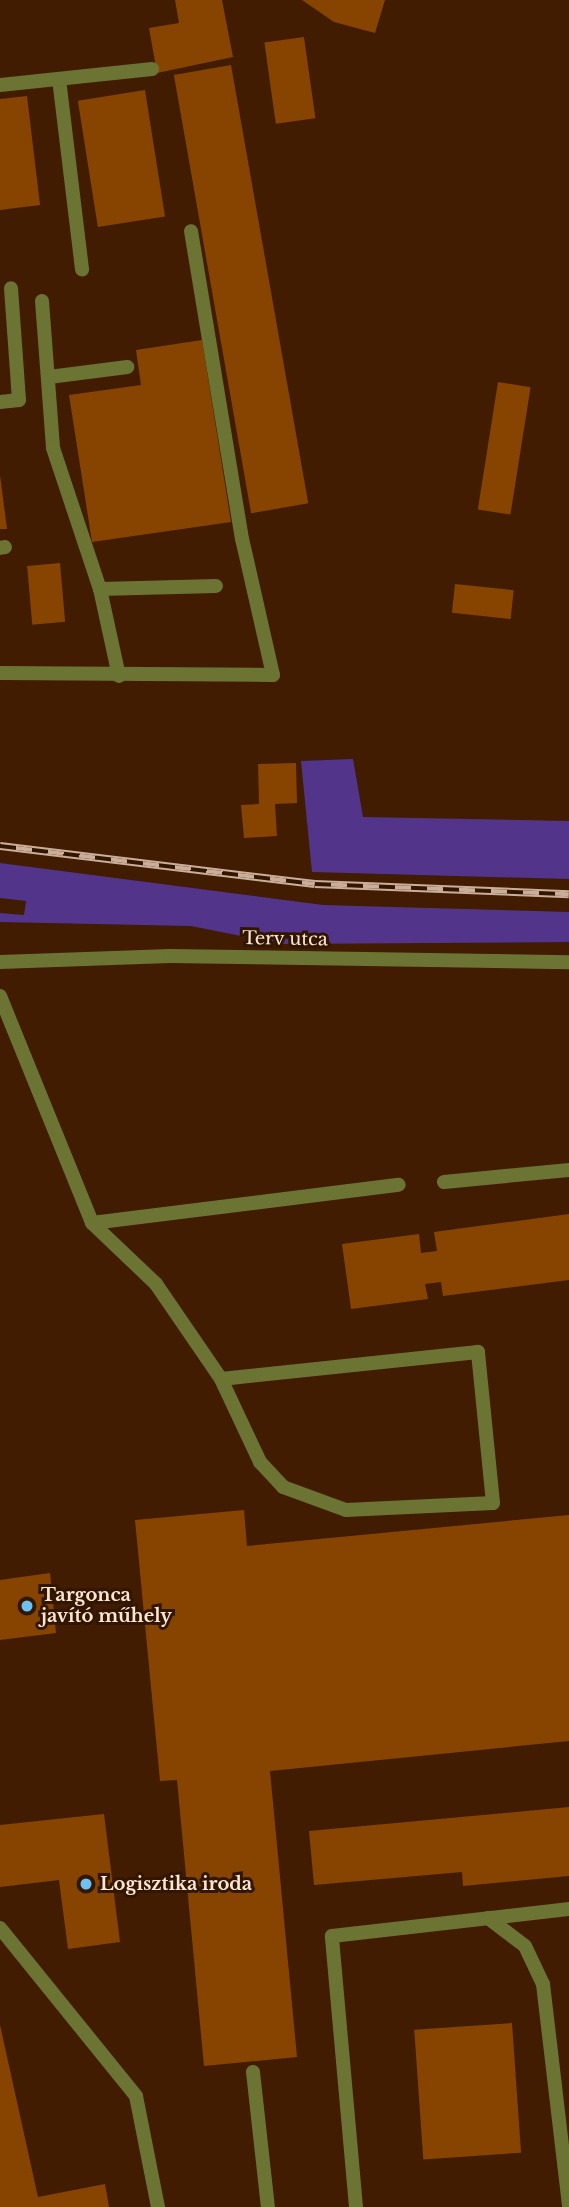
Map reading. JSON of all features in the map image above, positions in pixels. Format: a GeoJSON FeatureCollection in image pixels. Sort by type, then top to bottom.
{"type":"FeatureCollection","features":[{"type":"Feature","properties":{"kind":"street"},"geometry":{"type":"LineString","coordinates":[[0,85],[152,69]]}},
{"type":"Feature","properties":{"kind":"street"},"geometry":{"type":"LineString","coordinates":[[59,79],[82,270]]}},
{"type":"Feature","properties":{"kind":"street"},"geometry":{"type":"LineString","coordinates":[[0,673],[119,676],[273,675],[242,539],[191,231]]}},
{"type":"Feature","properties":{"kind":"street"},"geometry":{"type":"LineString","coordinates":[[0,402],[19,400],[11,288]]}},
{"type":"Feature","properties":{"kind":"street"},"geometry":{"type":"LineString","coordinates":[[42,301],[53,448],[100,589],[119,676]]}},
{"type":"Feature","properties":{"kind":"street"},"geometry":{"type":"LineString","coordinates":[[49,377],[127,367]]}},
{"type":"Feature","properties":{"kind":"street"},"geometry":{"type":"LineString","coordinates":[[100,589],[216,586]]}},
{"type":"Feature","properties":{"kind":"street","name":"Terv utca"},"geometry":{"type":"LineString","coordinates":[[0,962],[170,956],[569,962]]}},
{"type":"Feature","properties":{"kind":"street"},"geometry":{"type":"LineString","coordinates":[[0,996],[92,1223],[156,1284],[221,1379],[270,1476],[303,1497],[375,1511],[493,1503],[478,1352],[221,1379]]}},
{"type":"Feature","properties":{"kind":"street"},"geometry":{"type":"LineString","coordinates":[[444,1182],[569,1170]]}},
{"type":"Feature","properties":{"kind":"street"},"geometry":{"type":"LineString","coordinates":[[92,1223],[399,1185]]}},
{"type":"Feature","properties":{"kind":"street"},"geometry":{"type":"LineString","coordinates":[[356,2207],[332,1936],[569,1909]]}},
{"type":"Feature","properties":{"kind":"street"},"geometry":{"type":"LineString","coordinates":[[488,1918],[525,1946],[543,1984],[569,2206]]}},
{"type":"Feature","properties":{"kind":"street"},"geometry":{"type":"LineString","coordinates":[[0,1928],[136,2096],[158,2207]]}},
{"type":"Feature","properties":{"kind":"street"},"geometry":{"type":"LineString","coordinates":[[253,2072],[268,2207]]}},
{"type":"Feature","properties":{"kind":"shaded area"},"geometry":{"type":"Polygon","coordinates":[[[353,759],[363,817],[569,821],[569,879],[312,872],[301,761],[353,759]]]}},
{"type":"Feature","properties":{"kind":"shaded area"},"geometry":{"type":"Polygon","coordinates":[[[0,863],[323,905],[569,912],[569,942],[281,944],[191,926],[0,922],[0,913],[24,915],[26,901],[0,898],[0,863]]]}},
{"type":"Feature","properties":{"kind":"building"},"geometry":{"type":"Polygon","coordinates":[[[175,0],[222,0],[233,57],[157,73],[149,28],[179,23],[175,0]]]}},
{"type":"Feature","properties":{"kind":"building"},"geometry":{"type":"Polygon","coordinates":[[[302,0],[385,0],[375,33],[334,22],[302,0]]]}},
{"type":"Feature","properties":{"kind":"building"},"geometry":{"type":"Polygon","coordinates":[[[304,37],[315,118],[276,124],[264,43],[304,37]]]}},
{"type":"Feature","properties":{"kind":"building"},"geometry":{"type":"Polygon","coordinates":[[[231,65],[308,503],[251,513],[174,75],[231,65]]]}},
{"type":"Feature","properties":{"kind":"building"},"geometry":{"type":"Polygon","coordinates":[[[145,90],[165,216],[98,227],[78,101],[145,90]]]}},
{"type":"Feature","properties":{"kind":"building"},"geometry":{"type":"Polygon","coordinates":[[[27,96],[40,205],[0,210],[0,99],[27,96]]]}},
{"type":"Feature","properties":{"kind":"building"},"geometry":{"type":"Polygon","coordinates":[[[202,340],[231,522],[92,542],[69,395],[141,385],[136,350],[202,340]]]}},
{"type":"Feature","properties":{"kind":"building"},"geometry":{"type":"Polygon","coordinates":[[[498,382],[531,387],[510,515],[478,509],[498,382]]]}},
{"type":"Feature","properties":{"kind":"building"},"geometry":{"type":"Polygon","coordinates":[[[0,475],[7,529],[0,529],[0,475]]]}},
{"type":"Feature","properties":{"kind":"building"},"geometry":{"type":"Polygon","coordinates":[[[60,563],[65,622],[32,625],[27,566],[60,563]]]}},
{"type":"Feature","properties":{"kind":"building"},"geometry":{"type":"Polygon","coordinates":[[[455,584],[514,590],[511,619],[452,613],[455,584]]]}},
{"type":"Feature","properties":{"kind":"building"},"geometry":{"type":"Polygon","coordinates":[[[296,763],[297,803],[275,804],[277,836],[244,838],[241,805],[259,804],[258,764],[296,763]]]}},
{"type":"Feature","properties":{"kind":"building"},"geometry":{"type":"Polygon","coordinates":[[[569,1214],[569,1280],[443,1296],[441,1282],[425,1284],[428,1299],[351,1309],[342,1244],[419,1234],[421,1253],[437,1251],[434,1232],[569,1214]]]}},
{"type":"Feature","properties":{"kind":"building"},"geometry":{"type":"Polygon","coordinates":[[[244,1510],[247,1546],[569,1515],[569,1741],[270,1771],[297,2057],[204,2066],[177,1780],[160,1781],[135,1520],[244,1510]]]}},
{"type":"Feature","properties":{"kind":"building","name":"Targonca javító műhely"},"geometry":{"type":"Polygon","coordinates":[[[50,1573],[56,1633],[0,1640],[0,1580],[50,1573]]]}},
{"type":"Feature","properties":{"kind":"building"},"geometry":{"type":"Polygon","coordinates":[[[569,1807],[569,1876],[463,1886],[462,1872],[314,1885],[309,1831],[569,1807]]]}},
{"type":"Feature","properties":{"kind":"building","name":"Logisztika iroda"},"geometry":{"type":"Polygon","coordinates":[[[104,1814],[120,1942],[68,1949],[59,1880],[0,1887],[0,1825],[104,1814]]]}},
{"type":"Feature","properties":{"kind":"building"},"geometry":{"type":"Polygon","coordinates":[[[512,2023],[521,2153],[423,2160],[414,2030],[512,2023]]]}},
{"type":"Feature","properties":{"kind":"building"},"geometry":{"type":"Polygon","coordinates":[[[0,2025],[38,2197],[105,2184],[109,2207],[0,2207],[0,2025]]]}},
{"type":"Feature","properties":{"kind":"railway"},"geometry":{"type":"LineString","coordinates":[[0,846],[315,884],[569,894]]}},
{"type":"Feature","properties":{"kind":"place","name":"Targonca javító műhely"},"geometry":{"type":"Point","coordinates":[27,1606]}},
{"type":"Feature","properties":{"kind":"place","name":"Logisztika iroda"},"geometry":{"type":"Point","coordinates":[86,1884]}}]}
